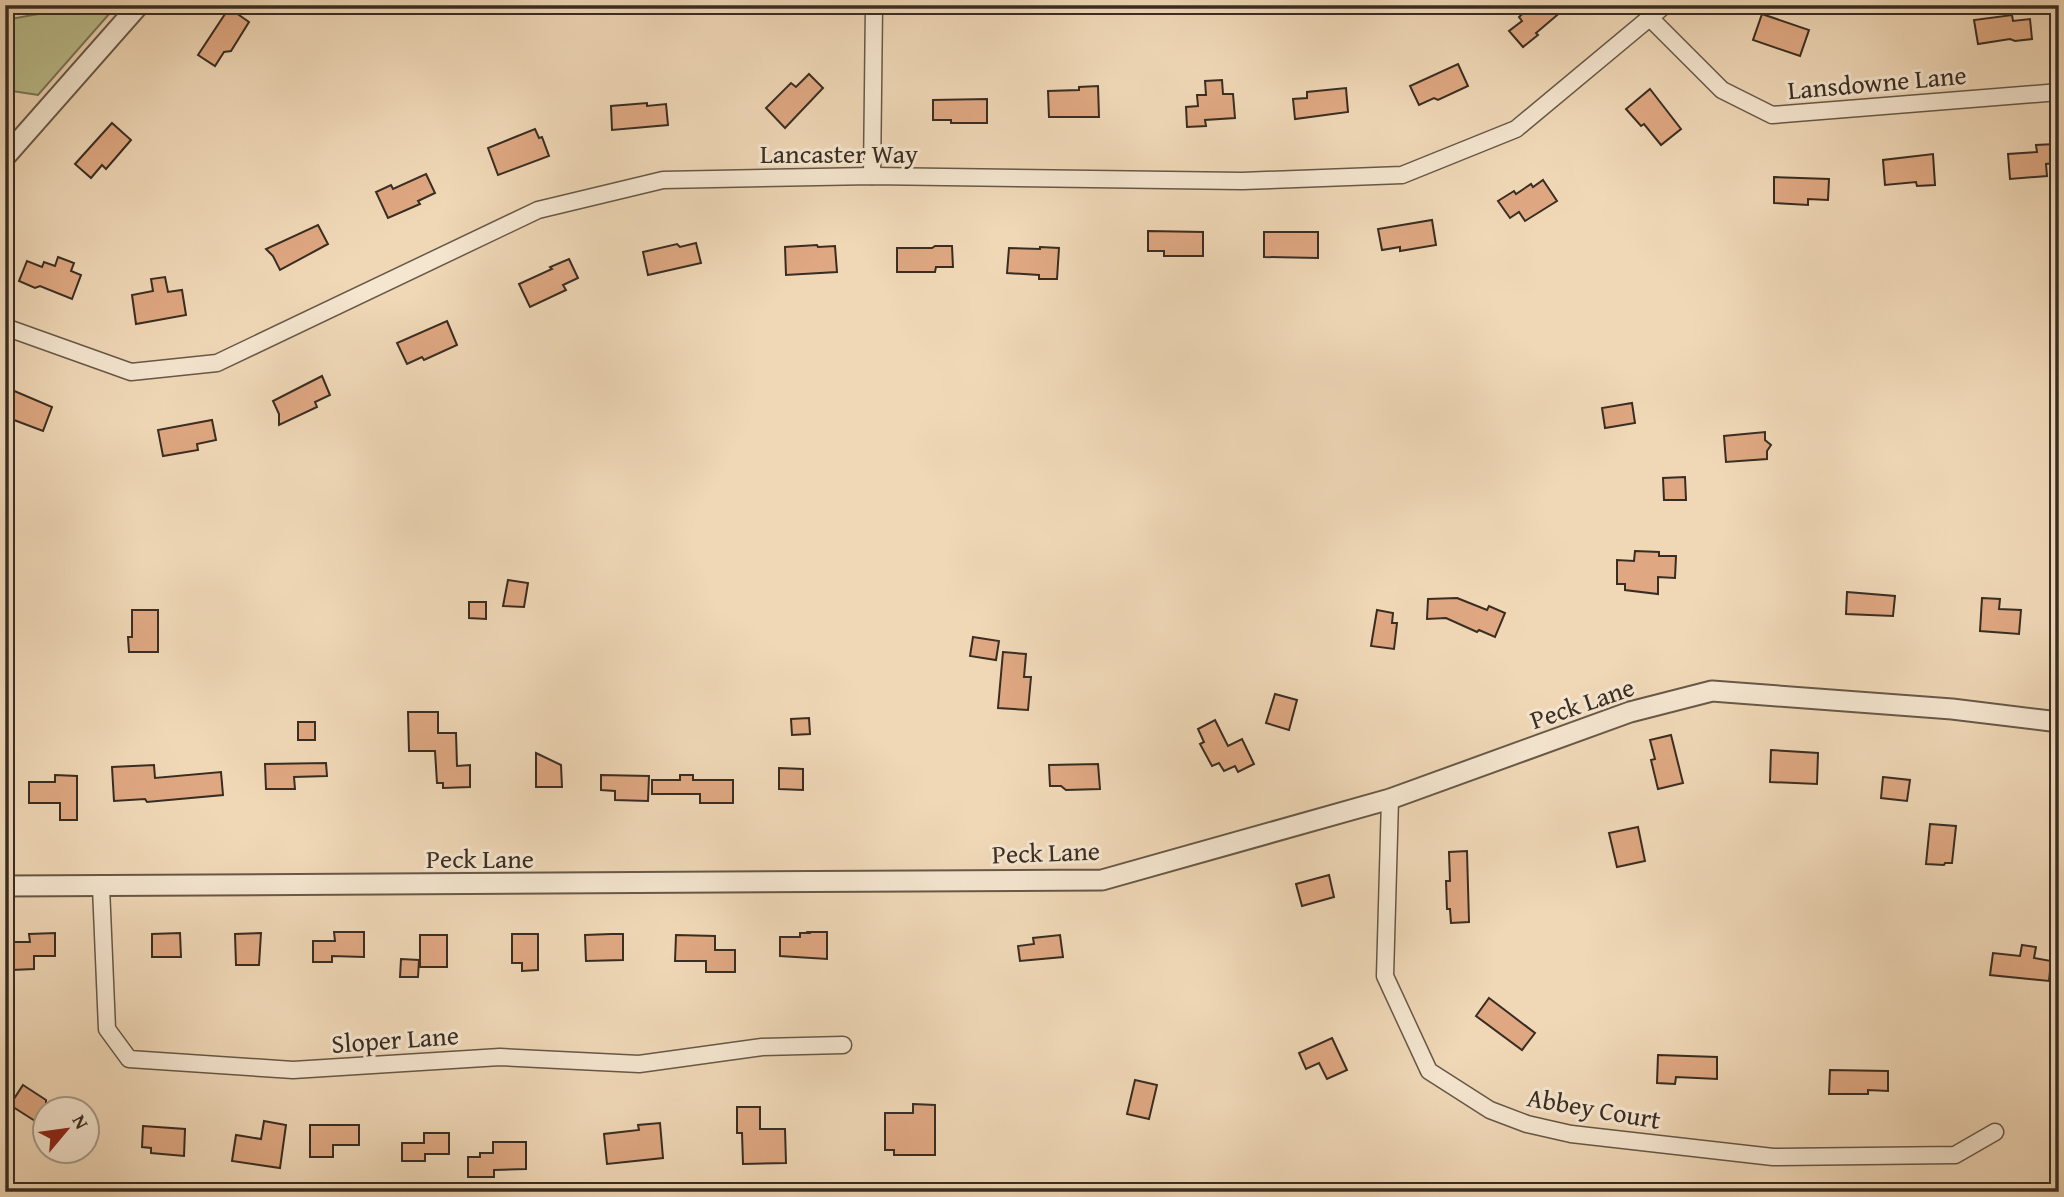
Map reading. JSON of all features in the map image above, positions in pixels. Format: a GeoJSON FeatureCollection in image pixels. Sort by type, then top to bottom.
{"type":"FeatureCollection","features":[{"type":"Feature","properties":{"kind":"street"},"geometry":{"type":"LineString","coordinates":[[5,157],[139,5]]}},
{"type":"Feature","properties":{"kind":"street"},"geometry":{"type":"LineString","coordinates":[[873,176],[874,5]]}},
{"type":"Feature","properties":{"kind":"street","name":"Lancaster Way"},"geometry":{"type":"LineString","coordinates":[[5,327],[131,372],[216,363],[538,210],[663,180],[873,176],[1242,180],[1402,176],[1516,129],[1665,5]]}},
{"type":"Feature","properties":{"kind":"street","name":"Lansdowne Lane"},"geometry":{"type":"LineString","coordinates":[[1650,18],[1722,90],[1772,115],[2059,92]]}},
{"type":"Feature","properties":{"kind":"street","name":"Peck Lane"},"geometry":{"type":"LineString","coordinates":[[5,886],[1102,880],[1390,799],[1630,712],[1712,691],[1952,709],[2059,722]]}},
{"type":"Feature","properties":{"kind":"street","name":"Abbey Court"},"geometry":{"type":"LineString","coordinates":[[1390,799],[1385,976],[1429,1071],[1490,1110],[1527,1124],[1571,1134],[1773,1157],[1955,1155],[1995,1132]]}},
{"type":"Feature","properties":{"kind":"street","name":"Sloper Lane"},"geometry":{"type":"LineString","coordinates":[[101,887],[107,1029],[129,1059],[293,1070],[500,1057],[639,1064],[762,1047],[843,1045]]}},
{"type":"Feature","properties":{"kind":"green space"},"geometry":{"type":"Polygon","coordinates":[[[61,5],[117,5],[38,95],[5,90],[5,20],[49,12],[61,5]]]}},
{"type":"Feature","properties":{"kind":"building"},"geometry":{"type":"Polygon","coordinates":[[[1532,5],[1569,5],[1523,47],[1509,31],[1522,21],[1519,17],[1532,5]]]}},
{"type":"Feature","properties":{"kind":"building"},"geometry":{"type":"Polygon","coordinates":[[[229,8],[249,22],[231,51],[224,52],[215,66],[198,55],[229,8]]]}},
{"type":"Feature","properties":{"kind":"building"},"geometry":{"type":"Polygon","coordinates":[[[1762,14],[1809,30],[1800,56],[1753,40],[1762,14]]]}},
{"type":"Feature","properties":{"kind":"building"},"geometry":{"type":"Polygon","coordinates":[[[2012,15],[2013,21],[2030,19],[2032,39],[1978,44],[1974,20],[2012,15]]]}},
{"type":"Feature","properties":{"kind":"building"},"geometry":{"type":"Polygon","coordinates":[[[1458,64],[1468,86],[1438,100],[1434,98],[1419,105],[1410,86],[1458,64]]]}},
{"type":"Feature","properties":{"kind":"building"},"geometry":{"type":"Polygon","coordinates":[[[809,74],[823,88],[785,128],[766,108],[791,83],[796,87],[809,74]]]}},
{"type":"Feature","properties":{"kind":"building"},"geometry":{"type":"Polygon","coordinates":[[[1222,80],[1223,94],[1233,94],[1235,118],[1205,120],[1206,126],[1187,127],[1186,107],[1198,106],[1197,95],[1206,95],[1205,81],[1222,80]]]}},
{"type":"Feature","properties":{"kind":"building"},"geometry":{"type":"Polygon","coordinates":[[[1098,86],[1099,117],[1049,117],[1048,91],[1098,86]]]}},
{"type":"Feature","properties":{"kind":"building"},"geometry":{"type":"Polygon","coordinates":[[[1346,88],[1348,112],[1295,119],[1293,99],[1307,98],[1307,92],[1346,88]]]}},
{"type":"Feature","properties":{"kind":"building"},"geometry":{"type":"Polygon","coordinates":[[[1650,89],[1681,129],[1661,145],[1644,124],[1641,126],[1626,109],[1650,89]]]}},
{"type":"Feature","properties":{"kind":"building"},"geometry":{"type":"Polygon","coordinates":[[[987,99],[987,123],[933,120],[933,100],[987,99]]]}},
{"type":"Feature","properties":{"kind":"building"},"geometry":{"type":"Polygon","coordinates":[[[647,103],[647,106],[666,104],[668,125],[612,130],[611,106],[647,103]]]}},
{"type":"Feature","properties":{"kind":"building"},"geometry":{"type":"Polygon","coordinates":[[[112,123],[131,140],[106,169],[102,165],[91,178],[75,164],[112,123]]]}},
{"type":"Feature","properties":{"kind":"building"},"geometry":{"type":"Polygon","coordinates":[[[535,129],[539,138],[542,137],[549,156],[498,175],[488,148],[535,129]]]}},
{"type":"Feature","properties":{"kind":"building"},"geometry":{"type":"Polygon","coordinates":[[[2055,144],[2057,163],[2046,164],[2047,176],[2010,179],[2008,154],[2037,152],[2036,145],[2055,144]]]}},
{"type":"Feature","properties":{"kind":"building"},"geometry":{"type":"Polygon","coordinates":[[[1933,154],[1935,185],[1917,186],[1916,182],[1885,185],[1883,160],[1933,154]]]}},
{"type":"Feature","properties":{"kind":"building"},"geometry":{"type":"Polygon","coordinates":[[[426,174],[435,193],[418,201],[420,204],[388,218],[376,192],[391,185],[393,189],[426,174]]]}},
{"type":"Feature","properties":{"kind":"building"},"geometry":{"type":"Polygon","coordinates":[[[1774,177],[1829,179],[1828,200],[1808,199],[1808,205],[1774,203],[1774,177]]]}},
{"type":"Feature","properties":{"kind":"building"},"geometry":{"type":"Polygon","coordinates":[[[1543,180],[1557,201],[1525,221],[1519,212],[1510,218],[1498,201],[1514,191],[1516,194],[1543,180]]]}},
{"type":"Feature","properties":{"kind":"building"},"geometry":{"type":"Polygon","coordinates":[[[1432,220],[1436,245],[1400,251],[1400,247],[1382,250],[1378,229],[1432,220]]]}},
{"type":"Feature","properties":{"kind":"building"},"geometry":{"type":"Polygon","coordinates":[[[318,225],[328,244],[280,270],[266,249],[318,225]]]}},
{"type":"Feature","properties":{"kind":"building"},"geometry":{"type":"Polygon","coordinates":[[[1148,231],[1203,232],[1203,256],[1164,256],[1164,251],[1148,251],[1148,231]]]}},
{"type":"Feature","properties":{"kind":"building"},"geometry":{"type":"Polygon","coordinates":[[[1264,232],[1318,232],[1318,258],[1264,257],[1264,232]]]}},
{"type":"Feature","properties":{"kind":"building"},"geometry":{"type":"Polygon","coordinates":[[[696,243],[701,263],[648,275],[643,252],[677,244],[680,247],[696,243]]]}},
{"type":"Feature","properties":{"kind":"building"},"geometry":{"type":"Polygon","coordinates":[[[835,246],[837,272],[786,275],[785,247],[835,246]]]}},
{"type":"Feature","properties":{"kind":"building"},"geometry":{"type":"Polygon","coordinates":[[[952,246],[953,267],[936,267],[935,272],[897,272],[897,248],[952,246]]]}},
{"type":"Feature","properties":{"kind":"building"},"geometry":{"type":"Polygon","coordinates":[[[1009,248],[1059,248],[1057,279],[1039,279],[1039,275],[1007,273],[1009,248]]]}},
{"type":"Feature","properties":{"kind":"building"},"geometry":{"type":"Polygon","coordinates":[[[58,257],[74,263],[71,271],[81,275],[72,299],[19,281],[27,261],[42,267],[44,262],[55,266],[58,257]]]}},
{"type":"Feature","properties":{"kind":"building"},"geometry":{"type":"Polygon","coordinates":[[[569,259],[578,278],[563,285],[566,290],[530,307],[519,284],[569,259]]]}},
{"type":"Feature","properties":{"kind":"building"},"geometry":{"type":"Polygon","coordinates":[[[165,277],[168,292],[182,290],[186,315],[136,324],[132,295],[153,291],[151,279],[165,277]]]}},
{"type":"Feature","properties":{"kind":"building"},"geometry":{"type":"Polygon","coordinates":[[[447,321],[457,345],[424,360],[422,357],[407,364],[397,343],[447,321]]]}},
{"type":"Feature","properties":{"kind":"building"},"geometry":{"type":"Polygon","coordinates":[[[322,376],[330,395],[315,402],[317,407],[279,425],[279,414],[273,401],[322,376]]]}},
{"type":"Feature","properties":{"kind":"building"},"geometry":{"type":"Polygon","coordinates":[[[5,387],[52,407],[43,431],[5,415],[5,387]]]}},
{"type":"Feature","properties":{"kind":"building"},"geometry":{"type":"Polygon","coordinates":[[[1632,403],[1635,423],[1605,428],[1602,408],[1632,403]]]}},
{"type":"Feature","properties":{"kind":"building"},"geometry":{"type":"Polygon","coordinates":[[[212,420],[216,440],[197,444],[198,450],[163,456],[158,430],[212,420]]]}},
{"type":"Feature","properties":{"kind":"building"},"geometry":{"type":"Polygon","coordinates":[[[1765,432],[1765,440],[1771,445],[1767,451],[1767,459],[1726,462],[1724,436],[1765,432]]]}},
{"type":"Feature","properties":{"kind":"building"},"geometry":{"type":"Polygon","coordinates":[[[1685,477],[1686,500],[1664,500],[1663,478],[1685,477]]]}},
{"type":"Feature","properties":{"kind":"building"},"geometry":{"type":"Polygon","coordinates":[[[1635,551],[1676,556],[1675,578],[1658,577],[1658,594],[1625,590],[1625,584],[1617,584],[1617,560],[1634,561],[1635,551]]]}},
{"type":"Feature","properties":{"kind":"building"},"geometry":{"type":"Polygon","coordinates":[[[508,580],[528,583],[524,607],[503,606],[508,580]]]}},
{"type":"Feature","properties":{"kind":"building"},"geometry":{"type":"Polygon","coordinates":[[[1847,592],[1895,596],[1893,616],[1846,614],[1847,592]]]}},
{"type":"Feature","properties":{"kind":"building"},"geometry":{"type":"Polygon","coordinates":[[[1457,598],[1487,610],[1489,606],[1505,613],[1495,637],[1446,618],[1427,619],[1428,599],[1457,598]]]}},
{"type":"Feature","properties":{"kind":"building"},"geometry":{"type":"Polygon","coordinates":[[[1982,598],[2000,599],[1999,609],[2021,610],[2019,634],[1980,631],[1982,598]]]}},
{"type":"Feature","properties":{"kind":"building"},"geometry":{"type":"Polygon","coordinates":[[[469,602],[486,602],[486,619],[469,618],[469,602]]]}},
{"type":"Feature","properties":{"kind":"building"},"geometry":{"type":"Polygon","coordinates":[[[132,610],[158,610],[158,652],[129,652],[132,610]]]}},
{"type":"Feature","properties":{"kind":"building"},"geometry":{"type":"Polygon","coordinates":[[[1377,610],[1393,613],[1392,623],[1397,623],[1394,649],[1371,646],[1377,610]]]}},
{"type":"Feature","properties":{"kind":"building"},"geometry":{"type":"Polygon","coordinates":[[[973,637],[999,641],[996,660],[970,656],[973,637]]]}},
{"type":"Feature","properties":{"kind":"building"},"geometry":{"type":"Polygon","coordinates":[[[1003,652],[1026,654],[1024,677],[1031,677],[1028,710],[998,708],[1003,652]]]}},
{"type":"Feature","properties":{"kind":"building"},"geometry":{"type":"Polygon","coordinates":[[[1275,694],[1297,700],[1289,730],[1266,723],[1275,694]]]}},
{"type":"Feature","properties":{"kind":"building"},"geometry":{"type":"Polygon","coordinates":[[[408,712],[438,712],[438,733],[456,733],[457,766],[470,765],[470,787],[443,788],[443,783],[437,783],[435,751],[409,751],[408,712]]]}},
{"type":"Feature","properties":{"kind":"building"},"geometry":{"type":"Polygon","coordinates":[[[809,718],[810,734],[792,735],[791,719],[809,718]]]}},
{"type":"Feature","properties":{"kind":"building"},"geometry":{"type":"Polygon","coordinates":[[[1215,720],[1228,746],[1242,739],[1254,764],[1238,772],[1235,766],[1224,771],[1219,763],[1212,766],[1200,744],[1204,742],[1198,729],[1215,720]]]}},
{"type":"Feature","properties":{"kind":"building"},"geometry":{"type":"Polygon","coordinates":[[[298,722],[315,722],[315,740],[298,740],[298,722]]]}},
{"type":"Feature","properties":{"kind":"building"},"geometry":{"type":"Polygon","coordinates":[[[1671,735],[1683,783],[1658,789],[1651,760],[1655,759],[1650,740],[1671,735]]]}},
{"type":"Feature","properties":{"kind":"building"},"geometry":{"type":"Polygon","coordinates":[[[1771,750],[1818,753],[1817,784],[1770,782],[1771,750]]]}},
{"type":"Feature","properties":{"kind":"building"},"geometry":{"type":"Polygon","coordinates":[[[536,753],[561,765],[562,787],[536,787],[536,753]]]}},
{"type":"Feature","properties":{"kind":"building"},"geometry":{"type":"Polygon","coordinates":[[[326,763],[327,776],[294,777],[295,789],[266,789],[265,764],[326,763]]]}},
{"type":"Feature","properties":{"kind":"building"},"geometry":{"type":"Polygon","coordinates":[[[1098,764],[1100,789],[1066,790],[1061,786],[1050,786],[1049,765],[1098,764]]]}},
{"type":"Feature","properties":{"kind":"building"},"geometry":{"type":"Polygon","coordinates":[[[154,765],[155,778],[221,772],[223,795],[147,802],[145,799],[114,801],[112,767],[154,765]]]}},
{"type":"Feature","properties":{"kind":"building"},"geometry":{"type":"Polygon","coordinates":[[[779,768],[803,769],[803,790],[779,789],[779,768]]]}},
{"type":"Feature","properties":{"kind":"building"},"geometry":{"type":"Polygon","coordinates":[[[55,775],[77,776],[77,820],[60,820],[60,803],[29,803],[29,782],[55,782],[55,775]]]}},
{"type":"Feature","properties":{"kind":"building"},"geometry":{"type":"Polygon","coordinates":[[[601,775],[649,776],[648,801],[615,800],[615,791],[601,790],[601,775]]]}},
{"type":"Feature","properties":{"kind":"building"},"geometry":{"type":"Polygon","coordinates":[[[680,775],[693,775],[693,780],[733,780],[733,803],[700,803],[700,794],[652,794],[652,780],[680,780],[680,775]]]}},
{"type":"Feature","properties":{"kind":"building"},"geometry":{"type":"Polygon","coordinates":[[[1883,777],[1910,780],[1907,801],[1881,798],[1883,777]]]}},
{"type":"Feature","properties":{"kind":"building"},"geometry":{"type":"Polygon","coordinates":[[[1930,824],[1956,826],[1952,863],[1926,864],[1930,824]]]}},
{"type":"Feature","properties":{"kind":"building"},"geometry":{"type":"Polygon","coordinates":[[[1638,827],[1645,861],[1617,867],[1609,833],[1638,827]]]}},
{"type":"Feature","properties":{"kind":"building"},"geometry":{"type":"Polygon","coordinates":[[[1467,851],[1469,922],[1451,923],[1450,909],[1447,909],[1446,881],[1450,881],[1449,852],[1467,851]]]}},
{"type":"Feature","properties":{"kind":"building"},"geometry":{"type":"Polygon","coordinates":[[[1329,875],[1334,897],[1302,906],[1296,884],[1329,875]]]}},
{"type":"Feature","properties":{"kind":"building"},"geometry":{"type":"Polygon","coordinates":[[[334,932],[364,932],[364,957],[332,956],[332,962],[313,962],[313,941],[335,941],[334,932]]]}},
{"type":"Feature","properties":{"kind":"building"},"geometry":{"type":"Polygon","coordinates":[[[827,932],[827,959],[780,956],[780,937],[800,937],[800,933],[827,932]]]}},
{"type":"Feature","properties":{"kind":"building"},"geometry":{"type":"Polygon","coordinates":[[[55,933],[55,956],[34,956],[34,969],[12,970],[11,942],[30,942],[29,934],[55,933]]]}},
{"type":"Feature","properties":{"kind":"building"},"geometry":{"type":"Polygon","coordinates":[[[180,933],[181,957],[152,957],[152,934],[180,933]]]}},
{"type":"Feature","properties":{"kind":"building"},"geometry":{"type":"Polygon","coordinates":[[[261,933],[259,965],[236,965],[235,934],[261,933]]]}},
{"type":"Feature","properties":{"kind":"building"},"geometry":{"type":"Polygon","coordinates":[[[512,934],[538,934],[538,970],[522,971],[522,963],[512,963],[512,934]]]}},
{"type":"Feature","properties":{"kind":"building"},"geometry":{"type":"Polygon","coordinates":[[[623,934],[623,960],[586,961],[585,935],[623,934]]]}},
{"type":"Feature","properties":{"kind":"building"},"geometry":{"type":"Polygon","coordinates":[[[420,935],[447,935],[447,967],[420,967],[420,935]]]}},
{"type":"Feature","properties":{"kind":"building"},"geometry":{"type":"Polygon","coordinates":[[[676,935],[715,936],[715,950],[735,950],[735,972],[706,972],[706,961],[675,961],[676,935]]]}},
{"type":"Feature","properties":{"kind":"building"},"geometry":{"type":"Polygon","coordinates":[[[1060,935],[1063,957],[1020,961],[1018,946],[1034,944],[1033,938],[1060,935]]]}},
{"type":"Feature","properties":{"kind":"building"},"geometry":{"type":"Polygon","coordinates":[[[2022,945],[2036,947],[2034,958],[2051,961],[2049,981],[1990,975],[1993,953],[2020,956],[2022,945]]]}},
{"type":"Feature","properties":{"kind":"building"},"geometry":{"type":"Polygon","coordinates":[[[401,959],[419,960],[418,977],[400,977],[401,959]]]}},
{"type":"Feature","properties":{"kind":"building"},"geometry":{"type":"Polygon","coordinates":[[[1489,998],[1535,1033],[1522,1050],[1476,1016],[1489,998]]]}},
{"type":"Feature","properties":{"kind":"building"},"geometry":{"type":"Polygon","coordinates":[[[1332,1038],[1347,1070],[1327,1079],[1319,1063],[1306,1069],[1299,1053],[1332,1038]]]}},
{"type":"Feature","properties":{"kind":"building"},"geometry":{"type":"Polygon","coordinates":[[[1658,1055],[1717,1057],[1717,1079],[1676,1077],[1675,1084],[1657,1083],[1658,1055]]]}},
{"type":"Feature","properties":{"kind":"building"},"geometry":{"type":"Polygon","coordinates":[[[1830,1070],[1888,1071],[1888,1091],[1829,1094],[1830,1070]]]}},
{"type":"Feature","properties":{"kind":"building"},"geometry":{"type":"Polygon","coordinates":[[[1135,1080],[1157,1085],[1149,1119],[1127,1114],[1135,1080]]]}},
{"type":"Feature","properties":{"kind":"building"},"geometry":{"type":"Polygon","coordinates":[[[23,1085],[40,1096],[32,1096],[32,1119],[10,1105],[23,1085]]]}},
{"type":"Feature","properties":{"kind":"building"},"geometry":{"type":"Polygon","coordinates":[[[913,1104],[935,1105],[935,1155],[894,1155],[894,1150],[885,1150],[885,1113],[913,1113],[913,1104]]]}},
{"type":"Feature","properties":{"kind":"building"},"geometry":{"type":"Polygon","coordinates":[[[737,1107],[760,1107],[760,1129],[785,1129],[786,1163],[743,1164],[742,1133],[737,1133],[737,1107]]]}},
{"type":"Feature","properties":{"kind":"building"},"geometry":{"type":"Polygon","coordinates":[[[264,1121],[286,1125],[280,1168],[232,1161],[236,1135],[261,1139],[264,1121]]]}},
{"type":"Feature","properties":{"kind":"building"},"geometry":{"type":"Polygon","coordinates":[[[660,1123],[663,1158],[607,1164],[604,1134],[639,1130],[638,1125],[660,1123]]]}},
{"type":"Feature","properties":{"kind":"building"},"geometry":{"type":"Polygon","coordinates":[[[310,1125],[359,1125],[359,1145],[333,1145],[333,1157],[310,1157],[310,1125]]]}},
{"type":"Feature","properties":{"kind":"building"},"geometry":{"type":"Polygon","coordinates":[[[143,1126],[185,1129],[184,1156],[151,1153],[151,1148],[142,1147],[143,1126]]]}},
{"type":"Feature","properties":{"kind":"building"},"geometry":{"type":"Polygon","coordinates":[[[424,1133],[449,1133],[449,1154],[425,1154],[425,1161],[402,1161],[402,1143],[424,1143],[424,1133]]]}},
{"type":"Feature","properties":{"kind":"building"},"geometry":{"type":"Polygon","coordinates":[[[493,1142],[526,1142],[526,1169],[494,1170],[494,1177],[468,1177],[468,1157],[493,1153],[493,1142]]]}}]}
